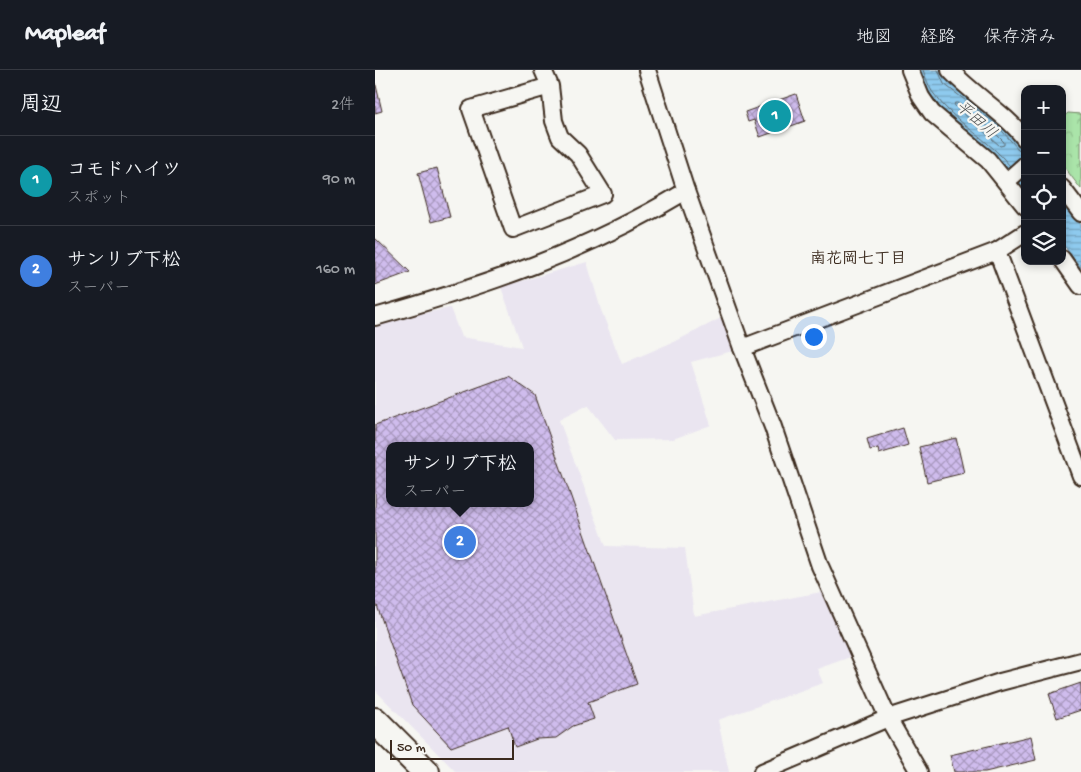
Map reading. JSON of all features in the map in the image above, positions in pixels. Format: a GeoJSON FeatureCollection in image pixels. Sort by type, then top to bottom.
{"type":"FeatureCollection","features":[{"type":"Feature","properties":{"kind":"main road"},"geometry":{"type":"LineString","coordinates":[[375,721],[426,772]]}},
{"type":"Feature","properties":{"kind":"street"},"geometry":{"type":"LineString","coordinates":[[543,70],[550,86],[554,121],[560,136],[578,154],[603,194],[513,229],[471,109],[550,86]]}},
{"type":"Feature","properties":{"kind":"street"},"geometry":{"type":"LineString","coordinates":[[647,70],[686,192],[741,348],[773,427],[821,566],[887,718],[919,772]]}},
{"type":"Feature","properties":{"kind":"street"},"geometry":{"type":"LineString","coordinates":[[910,70],[921,98],[932,113],[1008,179],[1021,200]]}},
{"type":"Feature","properties":{"kind":"street"},"geometry":{"type":"LineString","coordinates":[[950,70],[961,83],[998,112],[1021,135]]}},
{"type":"Feature","properties":{"kind":"street"},"geometry":{"type":"LineString","coordinates":[[1008,179],[1021,168]]}},
{"type":"Feature","properties":{"kind":"street"},"geometry":{"type":"LineString","coordinates":[[375,317],[520,272],[575,250],[643,217],[686,192]]}},
{"type":"Feature","properties":{"kind":"street"},"geometry":{"type":"LineString","coordinates":[[1066,193],[1081,214]]}},
{"type":"Feature","properties":{"kind":"street"},"geometry":{"type":"LineString","coordinates":[[741,348],[997,250],[1021,235]]}},
{"type":"Feature","properties":{"kind":"street"},"geometry":{"type":"LineString","coordinates":[[997,250],[1081,476]]}},
{"type":"Feature","properties":{"kind":"street"},"geometry":{"type":"LineString","coordinates":[[1066,265],[1081,286]]}},
{"type":"Feature","properties":{"kind":"street"},"geometry":{"type":"LineString","coordinates":[[762,772],[887,718],[1000,682],[1081,661]]}},
{"type":"Feature","properties":{"kind":"shaded area"},"geometry":{"type":"Polygon","coordinates":[[[587,262],[601,310],[622,364],[680,339],[729,314],[740,349],[691,362],[711,425],[673,439],[615,440],[588,405],[559,420],[606,546],[685,548],[694,616],[827,591],[853,656],[817,669],[823,683],[718,720],[729,772],[456,772],[375,690],[375,327],[409,316],[450,308],[461,337],[522,347],[501,287],[587,262]]]}},
{"type":"Feature","properties":{"kind":"green space"},"geometry":{"type":"Polygon","coordinates":[[[1068,113],[1081,114],[1081,189],[1066,169],[1066,115],[1068,113]]]}},
{"type":"Feature","properties":{"kind":"water","name":"平田川"},"geometry":{"type":"Polygon","coordinates":[[[917,70],[942,70],[953,85],[998,119],[1021,144],[1021,188],[997,158],[958,125],[930,97],[917,70]]]}},
{"type":"Feature","properties":{"kind":"water"},"geometry":{"type":"Polygon","coordinates":[[[1066,203],[1081,225],[1081,268],[1066,248],[1066,203]]]}},
{"type":"Feature","properties":{"kind":"building"},"geometry":{"type":"Polygon","coordinates":[[[375,81],[382,111],[375,113],[375,81]]]}},
{"type":"Feature","properties":{"kind":"building"},"geometry":{"type":"Polygon","coordinates":[[[796,94],[805,121],[760,137],[754,120],[748,122],[745,112],[796,94]]]}},
{"type":"Feature","properties":{"kind":"building"},"geometry":{"type":"Polygon","coordinates":[[[437,168],[450,217],[431,222],[418,173],[437,168]]]}},
{"type":"Feature","properties":{"kind":"building"},"geometry":{"type":"Polygon","coordinates":[[[375,238],[410,272],[375,285],[375,238]]]}},
{"type":"Feature","properties":{"kind":"building"},"geometry":{"type":"Polygon","coordinates":[[[508,376],[535,395],[637,684],[588,702],[594,719],[573,726],[556,738],[537,739],[515,747],[508,726],[451,747],[412,705],[375,600],[375,425],[508,376]]]}},
{"type":"Feature","properties":{"kind":"building"},"geometry":{"type":"Polygon","coordinates":[[[903,428],[908,445],[879,454],[878,448],[870,450],[867,439],[903,428]]]}},
{"type":"Feature","properties":{"kind":"building"},"geometry":{"type":"Polygon","coordinates":[[[956,438],[964,473],[927,482],[919,447],[956,438]]]}},
{"type":"Feature","properties":{"kind":"building"},"geometry":{"type":"Polygon","coordinates":[[[1081,683],[1081,710],[1057,718],[1049,694],[1081,683]]]}},
{"type":"Feature","properties":{"kind":"building"},"geometry":{"type":"Polygon","coordinates":[[[1031,736],[1036,760],[985,772],[954,772],[950,755],[1031,736]]]}},
{"type":"Feature","properties":{"kind":"place","name":"コモドハイツ"},"geometry":{"type":"Point","coordinates":[775,116]}},
{"type":"Feature","properties":{"kind":"place","name":"サンリブ下松"},"geometry":{"type":"Point","coordinates":[460,542]}},
{"type":"Feature","properties":{"kind":"district","name":"南花岡七丁目"},"geometry":{"type":"Point","coordinates":[858,260]}}]}
